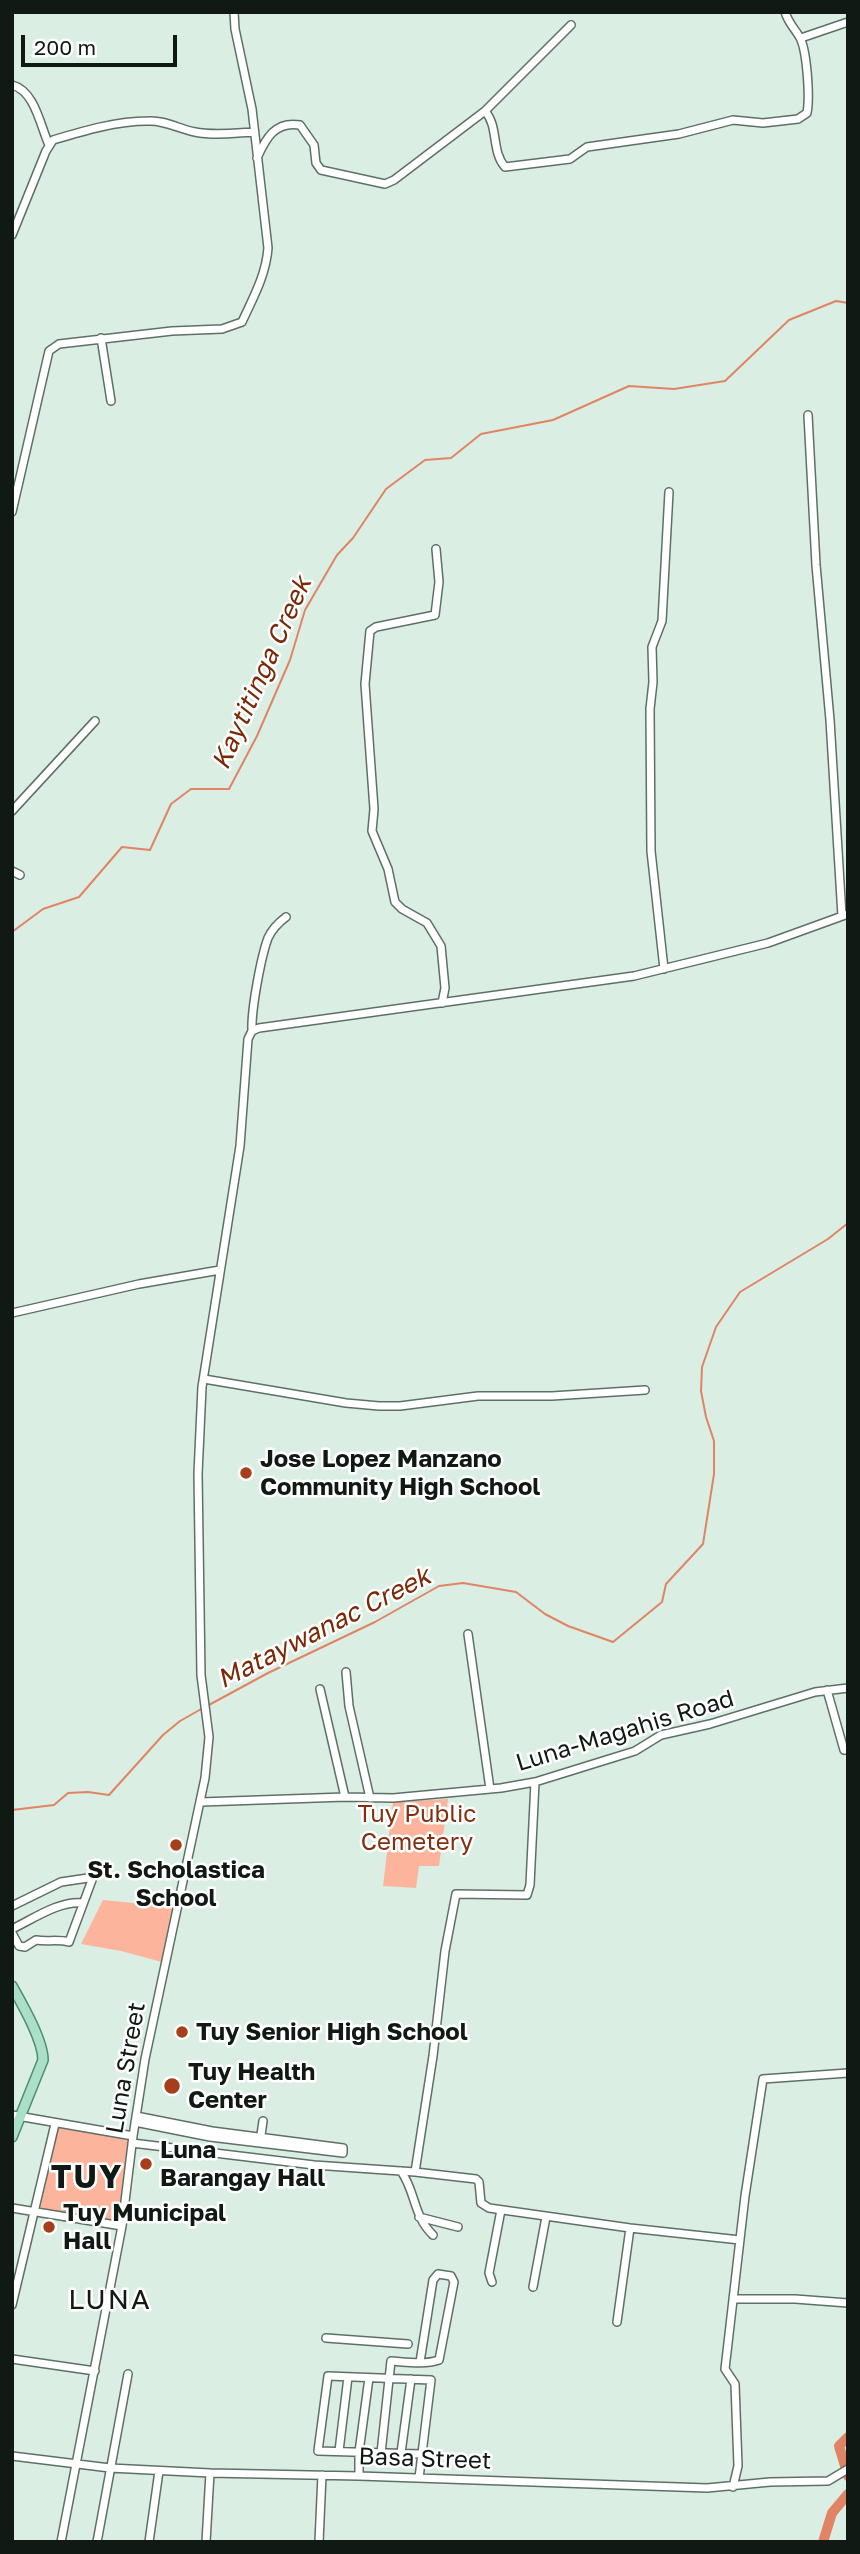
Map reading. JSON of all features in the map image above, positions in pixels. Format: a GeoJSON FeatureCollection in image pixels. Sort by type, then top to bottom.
{"type":"FeatureCollection","features":[{"type":"Feature","properties":{"kind":"main road"},"geometry":{"type":"LineString","coordinates":[[12,1986],[40,2040],[43,2052],[43,2060],[16,2116],[12,2137]]}},
{"type":"Feature","properties":{"kind":"main road"},"geometry":{"type":"LineString","coordinates":[[12,1996],[22,2007]]}},
{"type":"Feature","properties":{"kind":"street"},"geometry":{"type":"LineString","coordinates":[[12,512],[49,351],[59,344],[101,338],[222,329],[242,322],[260,285],[267,263],[268,248],[254,132],[234,12]]}},
{"type":"Feature","properties":{"kind":"street"},"geometry":{"type":"LineString","coordinates":[[485,111],[492,118],[498,159],[505,167],[570,159],[587,148],[679,134],[733,120],[763,123],[798,119],[807,113],[809,102],[801,38],[793,30],[785,12]]}},
{"type":"Feature","properties":{"kind":"street"},"geometry":{"type":"LineString","coordinates":[[801,38],[848,22]]}},
{"type":"Feature","properties":{"kind":"street"},"geometry":{"type":"LineString","coordinates":[[257,159],[266,136],[277,127],[290,123],[300,125],[314,145],[316,163],[321,170],[384,184],[394,180],[485,111],[571,25]]}},
{"type":"Feature","properties":{"kind":"street"},"geometry":{"type":"LineString","coordinates":[[12,85],[22,88],[29,95],[49,145]]}},
{"type":"Feature","properties":{"kind":"street"},"geometry":{"type":"LineString","coordinates":[[12,235],[53,140],[80,132],[149,121],[172,123],[195,132],[254,132]]}},
{"type":"Feature","properties":{"kind":"street"},"geometry":{"type":"LineString","coordinates":[[101,338],[111,401]]}},
{"type":"Feature","properties":{"kind":"street"},"geometry":{"type":"LineString","coordinates":[[252,1031],[634,976],[768,943],[845,915],[816,565],[808,415]]}},
{"type":"Feature","properties":{"kind":"street"},"geometry":{"type":"LineString","coordinates":[[664,969],[651,850],[650,709],[653,682],[652,647],[662,621],[669,492]]}},
{"type":"Feature","properties":{"kind":"street"},"geometry":{"type":"LineString","coordinates":[[436,549],[439,582],[435,615],[376,627],[370,631],[365,684],[374,808],[372,831],[388,869],[395,902],[427,923],[441,946],[445,988],[442,1003]]}},
{"type":"Feature","properties":{"kind":"street"},"geometry":{"type":"LineString","coordinates":[[12,811],[95,721]]}},
{"type":"Feature","properties":{"kind":"street","name":"Luna Street"},"geometry":{"type":"LineString","coordinates":[[61,2542],[122,2226],[135,2119],[201,1802],[208,1753],[207,1720],[202,1690],[198,1474],[204,1379],[240,1146],[248,1039],[252,1031],[251,1017],[268,939],[274,926],[286,917]]}},
{"type":"Feature","properties":{"kind":"street"},"geometry":{"type":"LineString","coordinates":[[12,1313],[139,1284],[220,1270]]}},
{"type":"Feature","properties":{"kind":"street"},"geometry":{"type":"LineString","coordinates":[[204,1379],[379,1406],[400,1406],[478,1396],[552,1396],[645,1390]]}},
{"type":"Feature","properties":{"kind":"street"},"geometry":{"type":"LineString","coordinates":[[468,1634],[490,1789]]}},
{"type":"Feature","properties":{"kind":"street"},"geometry":{"type":"LineString","coordinates":[[346,1672],[349,1706],[370,1798]]}},
{"type":"Feature","properties":{"kind":"street","name":"Luna-Magahis Road"},"geometry":{"type":"LineString","coordinates":[[201,1802],[393,1798],[535,1782],[635,1751],[661,1735],[710,1724],[815,1692],[848,1688]]}},
{"type":"Feature","properties":{"kind":"street"},"geometry":{"type":"LineString","coordinates":[[320,1689],[345,1797]]}},
{"type":"Feature","properties":{"kind":"street"},"geometry":{"type":"LineString","coordinates":[[827,1690],[844,1750],[848,1750]]}},
{"type":"Feature","properties":{"kind":"street"},"geometry":{"type":"LineString","coordinates":[[415,2172],[433,2056],[445,1951],[456,1894],[527,1895],[530,1885],[535,1782]]}},
{"type":"Feature","properties":{"kind":"street"},"geometry":{"type":"LineString","coordinates":[[12,1906],[61,1882],[88,1878],[92,1880],[69,1942],[36,1940],[25,1947],[19,1946],[12,1931],[54,1909],[74,1902],[83,1903]]}},
{"type":"Feature","properties":{"kind":"street"},"geometry":{"type":"LineString","coordinates":[[733,2487],[738,2466],[735,2384],[725,2368],[740,2240],[764,2079],[848,2074]]}},
{"type":"Feature","properties":{"kind":"street"},"geometry":{"type":"LineString","coordinates":[[16,2116],[132,2139],[314,2165],[477,2179],[483,2206],[546,2217],[740,2240]]}},
{"type":"Feature","properties":{"kind":"street"},"geometry":{"type":"LineString","coordinates":[[135,2119],[210,2137],[260,2140],[343,2148],[342,2153],[260,2140]]}},
{"type":"Feature","properties":{"kind":"street"},"geometry":{"type":"LineString","coordinates":[[260,2140],[263,2121]]}},
{"type":"Feature","properties":{"kind":"street"},"geometry":{"type":"LineString","coordinates":[[12,2305],[55,2124]]}},
{"type":"Feature","properties":{"kind":"street"},"geometry":{"type":"LineString","coordinates":[[401,2171],[408,2181],[419,2217],[433,2235]]}},
{"type":"Feature","properties":{"kind":"street"},"geometry":{"type":"LineString","coordinates":[[12,2208],[122,2226]]}},
{"type":"Feature","properties":{"kind":"street"},"geometry":{"type":"LineString","coordinates":[[492,2282],[489,2273],[501,2210]]}},
{"type":"Feature","properties":{"kind":"street"},"geometry":{"type":"LineString","coordinates":[[419,2217],[458,2227]]}},
{"type":"Feature","properties":{"kind":"street"},"geometry":{"type":"LineString","coordinates":[[533,2287],[546,2217]]}},
{"type":"Feature","properties":{"kind":"street"},"geometry":{"type":"LineString","coordinates":[[617,2322],[630,2228]]}},
{"type":"Feature","properties":{"kind":"street"},"geometry":{"type":"LineString","coordinates":[[391,2361],[420,2362],[439,2360],[454,2282],[451,2276],[438,2274],[433,2280],[420,2362]]}},
{"type":"Feature","properties":{"kind":"street"},"geometry":{"type":"LineString","coordinates":[[733,2299],[796,2299],[848,2303]]}},
{"type":"Feature","properties":{"kind":"street"},"geometry":{"type":"LineString","coordinates":[[326,2338],[408,2344]]}},
{"type":"Feature","properties":{"kind":"street"},"geometry":{"type":"LineString","coordinates":[[380,2453],[392,2343]]}},
{"type":"Feature","properties":{"kind":"street"},"geometry":{"type":"LineString","coordinates":[[12,2360],[95,2371]]}},
{"type":"Feature","properties":{"kind":"street"},"geometry":{"type":"LineString","coordinates":[[97,2542],[128,2374]]}},
{"type":"Feature","properties":{"kind":"street"},"geometry":{"type":"LineString","coordinates":[[419,2478],[431,2380],[328,2376],[318,2451],[421,2454]]}},
{"type":"Feature","properties":{"kind":"street"},"geometry":{"type":"LineString","coordinates":[[339,2451],[348,2377]]}},
{"type":"Feature","properties":{"kind":"street"},"geometry":{"type":"LineString","coordinates":[[359,2476],[359,2452],[369,2378]]}},
{"type":"Feature","properties":{"kind":"street"},"geometry":{"type":"LineString","coordinates":[[401,2453],[411,2379]]}},
{"type":"Feature","properties":{"kind":"street","name":"Basa Street"},"geometry":{"type":"LineString","coordinates":[[12,2456],[159,2471],[707,2488],[769,2482],[817,2482],[836,2477],[848,2469]]}},
{"type":"Feature","properties":{"kind":"street"},"geometry":{"type":"LineString","coordinates":[[149,2542],[159,2471]]}},
{"type":"Feature","properties":{"kind":"street"},"geometry":{"type":"LineString","coordinates":[[206,2542],[210,2473]]}},
{"type":"Feature","properties":{"kind":"street"},"geometry":{"type":"LineString","coordinates":[[319,2542],[323,2475]]}},
{"type":"Feature","properties":{"kind":"green space","name":"Tuy Public Cemetery"},"geometry":{"type":"Polygon","coordinates":[[[448,1799],[439,1866],[419,1866],[416,1888],[383,1886],[393,1802],[448,1799]]]}},
{"type":"Feature","properties":{"kind":"green space"},"geometry":{"type":"Polygon","coordinates":[[[103,1900],[173,1907],[162,1962],[81,1944],[103,1900]]]}},
{"type":"Feature","properties":{"kind":"green space"},"geometry":{"type":"Polygon","coordinates":[[[58,2127],[129,2139],[120,2223],[40,2210],[58,2127]]]}},
{"type":"Feature","properties":{"kind":"waterway","name":"Kaytitinga Creek"},"geometry":{"type":"LineString","coordinates":[[12,932],[43,909],[79,897],[122,847],[150,850],[171,804],[191,789],[229,789],[257,736],[290,660],[305,610],[337,555],[353,538],[386,489],[425,460],[451,458],[481,434],[553,420],[629,386],[674,389],[725,381],[789,320],[836,301],[848,303]]}},
{"type":"Feature","properties":{"kind":"waterway","name":"Mataywanac Creek"},"geometry":{"type":"LineString","coordinates":[[207,1706],[268,1673],[375,1622],[439,1586],[463,1583],[516,1592],[545,1614],[568,1626],[613,1642],[662,1602],[666,1584],[703,1544],[714,1474],[714,1441],[701,1391],[702,1367],[716,1327],[740,1292],[828,1239],[848,1223]]}},
{"type":"Feature","properties":{"kind":"waterway","name":"Mataywanac Creek"},"geometry":{"type":"LineString","coordinates":[[12,1810],[54,1805],[68,1793],[109,1795],[163,1735],[203,1708]]}},
{"type":"Feature","properties":{"kind":"waterway"},"geometry":{"type":"LineString","coordinates":[[848,2437],[839,2446],[848,2476]]}},
{"type":"Feature","properties":{"kind":"waterway"},"geometry":{"type":"LineString","coordinates":[[823,2542],[832,2513],[848,2494]]}},
{"type":"Feature","properties":{"kind":"place","name":"Jose Lopez Manzano Community High School"},"geometry":{"type":"Point","coordinates":[246,1473]}},
{"type":"Feature","properties":{"kind":"place","name":"St. Scholastica School"},"geometry":{"type":"Point","coordinates":[176,1845]}},
{"type":"Feature","properties":{"kind":"place","name":"Tuy Senior High School"},"geometry":{"type":"Point","coordinates":[182,2032]}},
{"type":"Feature","properties":{"kind":"place","name":"Tuy Health Center"},"geometry":{"type":"Point","coordinates":[172,2086]}},
{"type":"Feature","properties":{"kind":"place","name":"Luna Barangay Hall"},"geometry":{"type":"Point","coordinates":[146,2164]}},
{"type":"Feature","properties":{"kind":"place","name":"Tuy Municipal Hall"},"geometry":{"type":"Point","coordinates":[49,2227]}},
{"type":"Feature","properties":{"kind":"district","name":"TUY"},"geometry":{"type":"Point","coordinates":[87,2178]}},
{"type":"Feature","properties":{"kind":"district","name":"LUNA"},"geometry":{"type":"Point","coordinates":[110,2300]}}]}
